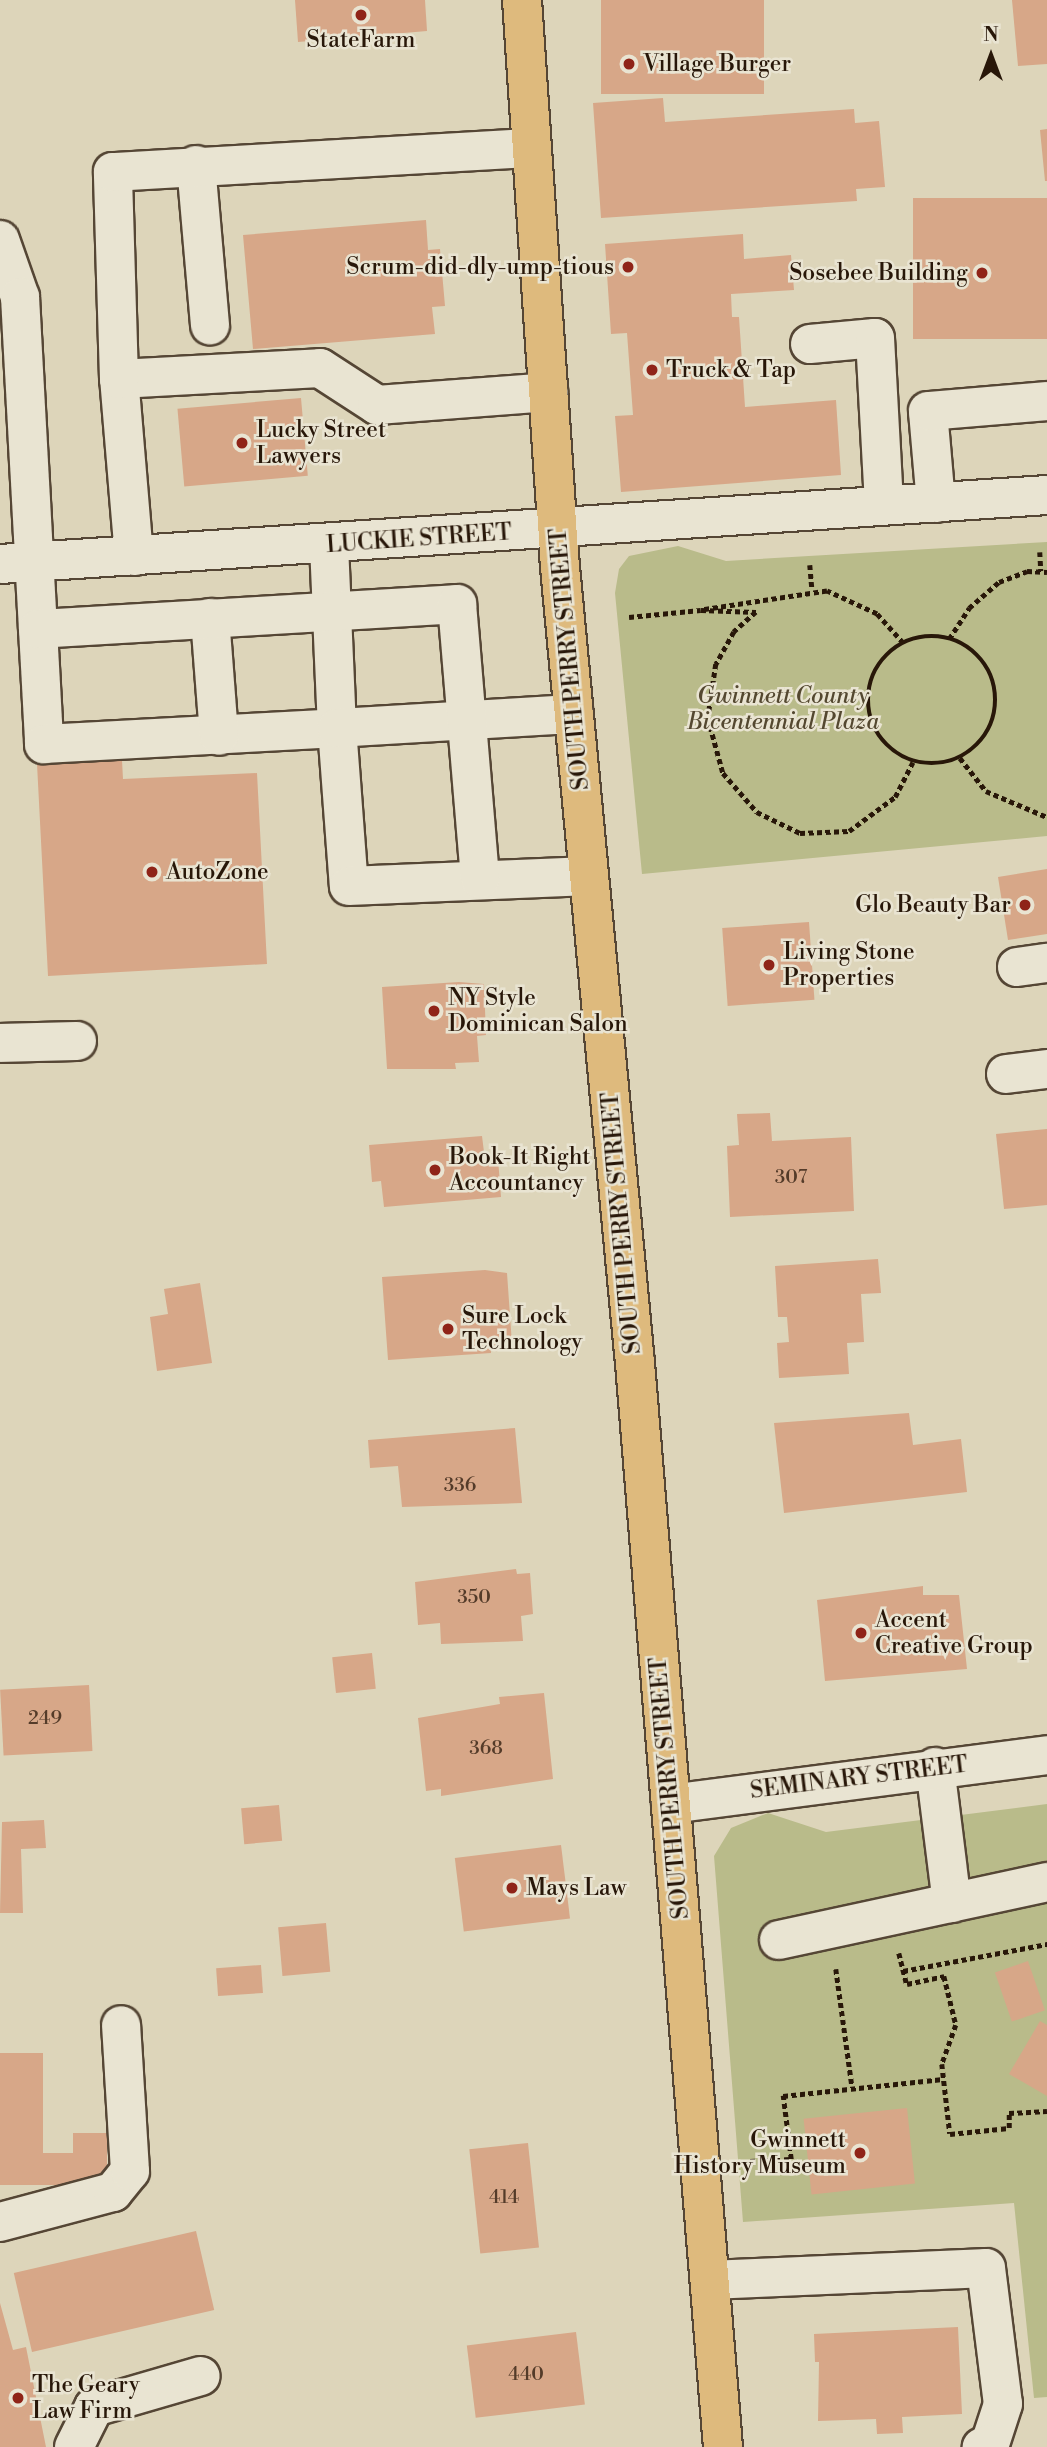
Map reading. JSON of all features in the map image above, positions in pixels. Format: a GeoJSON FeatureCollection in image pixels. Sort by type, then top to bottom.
{"type":"FeatureCollection","features":[{"type":"Feature","properties":{"kind":"main road","name":"SOUTH PERRY STREET"},"geometry":{"type":"LineString","coordinates":[[522,0],[558,530],[671,1804],[723,2447]]}},
{"type":"Feature","properties":{"kind":"street"},"geometry":{"type":"LineString","coordinates":[[134,556],[119,379],[113,172],[196,165],[531,148]]}},
{"type":"Feature","properties":{"kind":"street"},"geometry":{"type":"LineString","coordinates":[[196,165],[210,325]]}},
{"type":"Feature","properties":{"kind":"street"},"geometry":{"type":"LineString","coordinates":[[0,240],[20,298],[11,360],[17,563],[38,629],[44,744],[574,714]]}},
{"type":"Feature","properties":{"kind":"street"},"geometry":{"type":"LineString","coordinates":[[810,345],[875,338],[884,505]]}},
{"type":"Feature","properties":{"kind":"street"},"geometry":{"type":"LineString","coordinates":[[119,379],[320,368],[377,405],[549,392]]}},
{"type":"Feature","properties":{"kind":"street"},"geometry":{"type":"LineString","coordinates":[[936,503],[928,411],[1047,401]]}},
{"type":"Feature","properties":{"kind":"street","name":"LUCKIE STREET"},"geometry":{"type":"LineString","coordinates":[[17,563],[558,530],[1047,495]]}},
{"type":"Feature","properties":{"kind":"street"},"geometry":{"type":"LineString","coordinates":[[329,545],[334,610],[337,728],[349,886],[589,876]]}},
{"type":"Feature","properties":{"kind":"street"},"geometry":{"type":"LineString","coordinates":[[38,629],[457,604],[480,879]]}},
{"type":"Feature","properties":{"kind":"street"},"geometry":{"type":"LineString","coordinates":[[210,618],[219,736]]}},
{"type":"Feature","properties":{"kind":"street"},"geometry":{"type":"LineString","coordinates":[[0,1043],[77,1041]]}},
{"type":"Feature","properties":{"kind":"street"},"geometry":{"type":"LineString","coordinates":[[1006,1074],[1047,1069]]}},
{"type":"Feature","properties":{"kind":"street","name":"SEMINARY STREET"},"geometry":{"type":"LineString","coordinates":[[671,1804],[935,1767],[1047,1755]]}},
{"type":"Feature","properties":{"kind":"street"},"geometry":{"type":"LineString","coordinates":[[935,1767],[952,1903]]}},
{"type":"Feature","properties":{"kind":"street"},"geometry":{"type":"LineString","coordinates":[[779,1940],[1047,1882]]}},
{"type":"Feature","properties":{"kind":"street"},"geometry":{"type":"LineString","coordinates":[[0,2222],[113,2192],[130,2171],[121,2025]]}},
{"type":"Feature","properties":{"kind":"street"},"geometry":{"type":"LineString","coordinates":[[711,2280],[986,2268],[1003,2404],[990,2444],[982,2447]]}},
{"type":"Feature","properties":{"kind":"street"},"geometry":{"type":"LineString","coordinates":[[74,2447],[94,2407],[201,2376]]}},
{"type":"Feature","properties":{"kind":"path"},"geometry":{"type":"LineString","coordinates":[[949,639],[989,589],[1012,576],[1044,571],[1040,552]]}},
{"type":"Feature","properties":{"kind":"path"},"geometry":{"type":"LineString","coordinates":[[810,565],[812,590]]}},
{"type":"Feature","properties":{"kind":"path"},"geometry":{"type":"LineString","coordinates":[[629,617],[769,604],[812,590],[866,608],[903,643]]}},
{"type":"Feature","properties":{"kind":"path"},"geometry":{"type":"LineString","coordinates":[[701,610],[756,612],[734,632],[716,664],[708,718],[723,773],[757,812],[792,831],[834,836],[881,811],[904,783],[914,762]]}},
{"type":"Feature","properties":{"kind":"path"},"geometry":{"type":"LineString","coordinates":[[949,639],[985,663],[994,684],[990,727],[978,745],[960,758],[914,762],[882,740],[868,706],[876,669],[903,643],[949,639]]}},
{"type":"Feature","properties":{"kind":"path"},"geometry":{"type":"LineString","coordinates":[[960,758],[986,791],[1047,817]]}},
{"type":"Feature","properties":{"kind":"path"},"geometry":{"type":"LineString","coordinates":[[1047,1944],[903,1969],[907,1984],[944,1976],[956,2025],[943,2078],[950,2134],[1010,2128],[1009,2113],[1047,2111]]}},
{"type":"Feature","properties":{"kind":"path"},"geometry":{"type":"LineString","coordinates":[[839,1980],[852,2086]]}},
{"type":"Feature","properties":{"kind":"path"},"geometry":{"type":"LineString","coordinates":[[750,2161],[791,2159],[783,2096],[852,2086],[943,2078]]}},
{"type":"Feature","properties":{"kind":"green space","name":"Gwinnett County Bicentennial Plaza"},"geometry":{"type":"Polygon","coordinates":[[[1047,542],[1047,836],[642,874],[615,593],[619,569],[629,556],[678,546],[726,561],[1047,542]]]}},
{"type":"Feature","properties":{"kind":"green space"},"geometry":{"type":"Polygon","coordinates":[[[1047,1804],[1047,2397],[1034,2398],[1014,2203],[743,2222],[714,1856],[731,1828],[768,1813],[826,1832],[1047,1804]]]}},
{"type":"Feature","properties":{"kind":"building","name":"StateFarm"},"geometry":{"type":"Polygon","coordinates":[[[295,0],[425,0],[427,31],[298,42],[295,0]]]}},
{"type":"Feature","properties":{"kind":"building"},"geometry":{"type":"Polygon","coordinates":[[[601,0],[764,0],[764,94],[601,94],[601,0]]]}},
{"type":"Feature","properties":{"kind":"building"},"geometry":{"type":"Polygon","coordinates":[[[1012,0],[1047,0],[1047,64],[1018,66],[1012,0]]]}},
{"type":"Feature","properties":{"kind":"building"},"geometry":{"type":"Polygon","coordinates":[[[663,98],[665,122],[854,109],[855,123],[879,121],[885,187],[856,189],[857,201],[601,218],[593,103],[663,98]]]}},
{"type":"Feature","properties":{"kind":"building"},"geometry":{"type":"Polygon","coordinates":[[[1047,129],[1047,181],[1045,181],[1040,130],[1047,129]]]}},
{"type":"Feature","properties":{"kind":"building","name":"Sosebee Building"},"geometry":{"type":"Polygon","coordinates":[[[913,198],[1047,198],[1047,339],[913,339],[913,198]]]}},
{"type":"Feature","properties":{"kind":"building"},"geometry":{"type":"Polygon","coordinates":[[[426,220],[428,250],[440,249],[445,306],[432,307],[435,334],[253,349],[243,235],[426,220]]]}},
{"type":"Feature","properties":{"kind":"building"},"geometry":{"type":"Polygon","coordinates":[[[743,234],[744,259],[791,255],[794,290],[731,294],[732,317],[739,317],[745,407],[836,400],[841,475],[621,492],[615,416],[633,415],[627,333],[611,334],[605,244],[743,234]]]}},
{"type":"Feature","properties":{"kind":"building","name":"Lucky Street Lawyers"},"geometry":{"type":"Polygon","coordinates":[[[301,398],[308,476],[184,487],[177,409],[301,398]]]}},
{"type":"Feature","properties":{"kind":"building","name":"AutoZone"},"geometry":{"type":"Polygon","coordinates":[[[122,760],[123,779],[257,773],[267,964],[48,976],[37,764],[122,760]]]}},
{"type":"Feature","properties":{"kind":"building","name":"Glo Beauty Bar"},"geometry":{"type":"Polygon","coordinates":[[[1047,869],[1047,934],[1008,940],[998,877],[1047,869]]]}},
{"type":"Feature","properties":{"kind":"building","name":"Living Stone Properties"},"geometry":{"type":"Polygon","coordinates":[[[809,922],[814,1000],[728,1006],[722,928],[809,922]]]}},
{"type":"Feature","properties":{"kind":"building","name":"NY Style Dominican Salon"},"geometry":{"type":"Polygon","coordinates":[[[459,982],[484,984],[486,1035],[477,1036],[479,1062],[455,1063],[456,1069],[387,1069],[382,987],[459,982]]]}},
{"type":"Feature","properties":{"kind":"building"},"geometry":{"type":"Polygon","coordinates":[[[770,1113],[772,1141],[851,1137],[854,1211],[730,1217],[727,1146],[739,1145],[737,1114],[770,1113]]]}},
{"type":"Feature","properties":{"kind":"building"},"geometry":{"type":"Polygon","coordinates":[[[1047,1129],[1047,1205],[1004,1209],[996,1134],[1047,1129]]]}},
{"type":"Feature","properties":{"kind":"building","name":"Book-It Right Accountancy"},"geometry":{"type":"Polygon","coordinates":[[[482,1136],[485,1160],[498,1159],[501,1197],[384,1207],[381,1181],[372,1182],[369,1145],[482,1136]]]}},
{"type":"Feature","properties":{"kind":"building"},"geometry":{"type":"Polygon","coordinates":[[[878,1259],[881,1293],[861,1294],[864,1342],[847,1343],[849,1374],[779,1378],[777,1343],[789,1342],[787,1317],[778,1317],[775,1266],[878,1259]]]}},
{"type":"Feature","properties":{"kind":"building","name":"Sure Lock Technology"},"geometry":{"type":"Polygon","coordinates":[[[485,1270],[507,1273],[512,1344],[491,1346],[491,1353],[388,1360],[382,1277],[485,1270]]]}},
{"type":"Feature","properties":{"kind":"building"},"geometry":{"type":"Polygon","coordinates":[[[200,1283],[212,1363],[157,1371],[150,1317],[168,1314],[164,1289],[200,1283]]]}},
{"type":"Feature","properties":{"kind":"building"},"geometry":{"type":"Polygon","coordinates":[[[909,1413],[913,1445],[961,1439],[967,1492],[784,1513],[774,1423],[909,1413]]]}},
{"type":"Feature","properties":{"kind":"building"},"geometry":{"type":"Polygon","coordinates":[[[515,1428],[522,1503],[402,1507],[398,1466],[370,1468],[368,1440],[515,1428]]]}},
{"type":"Feature","properties":{"kind":"building"},"geometry":{"type":"Polygon","coordinates":[[[516,1569],[517,1574],[530,1573],[533,1614],[521,1616],[523,1641],[441,1644],[440,1623],[418,1625],[415,1582],[516,1569]]]}},
{"type":"Feature","properties":{"kind":"building"},"geometry":{"type":"Polygon","coordinates":[[[923,1586],[923,1595],[959,1595],[967,1669],[825,1681],[817,1600],[923,1586]]]}},
{"type":"Feature","properties":{"kind":"building"},"geometry":{"type":"Polygon","coordinates":[[[372,1653],[376,1689],[336,1693],[332,1657],[372,1653]]]}},
{"type":"Feature","properties":{"kind":"building"},"geometry":{"type":"Polygon","coordinates":[[[89,1685],[92,1751],[4,1756],[0,1690],[89,1685]]]}},
{"type":"Feature","properties":{"kind":"building"},"geometry":{"type":"Polygon","coordinates":[[[544,1693],[553,1779],[441,1796],[441,1789],[426,1791],[418,1718],[500,1704],[499,1697],[544,1693]]]}},
{"type":"Feature","properties":{"kind":"building"},"geometry":{"type":"Polygon","coordinates":[[[279,1805],[282,1841],[244,1844],[241,1808],[279,1805]]]}},
{"type":"Feature","properties":{"kind":"building"},"geometry":{"type":"Polygon","coordinates":[[[44,1820],[46,1848],[21,1849],[23,1913],[0,1913],[2,1822],[44,1820]]]}},
{"type":"Feature","properties":{"kind":"building","name":"Mays Law"},"geometry":{"type":"Polygon","coordinates":[[[561,1845],[570,1918],[464,1931],[455,1858],[561,1845]]]}},
{"type":"Feature","properties":{"kind":"building"},"geometry":{"type":"Polygon","coordinates":[[[326,1923],[330,1972],[282,1976],[278,1927],[326,1923]]]}},
{"type":"Feature","properties":{"kind":"building"},"geometry":{"type":"Polygon","coordinates":[[[1028,1961],[1045,2010],[1012,2022],[995,1972],[1028,1961]]]}},
{"type":"Feature","properties":{"kind":"building"},"geometry":{"type":"Polygon","coordinates":[[[261,1965],[263,1993],[218,1996],[216,1968],[261,1965]]]}},
{"type":"Feature","properties":{"kind":"building"},"geometry":{"type":"Polygon","coordinates":[[[1040,2021],[1047,2025],[1047,2096],[1009,2074],[1040,2021]]]}},
{"type":"Feature","properties":{"kind":"building"},"geometry":{"type":"Polygon","coordinates":[[[0,2053],[43,2053],[43,2153],[73,2153],[73,2133],[107,2133],[107,2185],[0,2185],[0,2053]]]}},
{"type":"Feature","properties":{"kind":"building"},"geometry":{"type":"Polygon","coordinates":[[[907,2108],[915,2184],[812,2194],[804,2119],[907,2108]]]}},
{"type":"Feature","properties":{"kind":"building"},"geometry":{"type":"Polygon","coordinates":[[[528,2143],[539,2247],[480,2254],[469,2149],[528,2143]]]}},
{"type":"Feature","properties":{"kind":"building"},"geometry":{"type":"Polygon","coordinates":[[[196,2231],[214,2310],[32,2352],[14,2273],[196,2231]]]}},
{"type":"Feature","properties":{"kind":"building","name":"The Geary Law Firm"},"geometry":{"type":"Polygon","coordinates":[[[0,2303],[13,2350],[26,2347],[46,2447],[0,2447],[0,2303]]]}},
{"type":"Feature","properties":{"kind":"building"},"geometry":{"type":"Polygon","coordinates":[[[958,2327],[962,2414],[902,2417],[903,2433],[877,2434],[876,2419],[818,2421],[819,2362],[815,2362],[814,2334],[958,2327]]]}},
{"type":"Feature","properties":{"kind":"building"},"geometry":{"type":"Polygon","coordinates":[[[576,2332],[585,2404],[476,2418],[467,2345],[576,2332]]]}},
{"type":"Feature","properties":{"kind":"place","name":"StateFarm"},"geometry":{"type":"Point","coordinates":[361,15]}},
{"type":"Feature","properties":{"kind":"place","name":"Village Burger"},"geometry":{"type":"Point","coordinates":[629,64]}},
{"type":"Feature","properties":{"kind":"place","name":"Scrum-did-dly-ump-tious"},"geometry":{"type":"Point","coordinates":[628,267]}},
{"type":"Feature","properties":{"kind":"place","name":"Sosebee Building"},"geometry":{"type":"Point","coordinates":[982,273]}},
{"type":"Feature","properties":{"kind":"place","name":"Truck & Tap"},"geometry":{"type":"Point","coordinates":[652,370]}},
{"type":"Feature","properties":{"kind":"place","name":"Lucky Street Lawyers"},"geometry":{"type":"Point","coordinates":[242,443]}},
{"type":"Feature","properties":{"kind":"place","name":"AutoZone"},"geometry":{"type":"Point","coordinates":[152,872]}},
{"type":"Feature","properties":{"kind":"place","name":"Glo Beauty Bar"},"geometry":{"type":"Point","coordinates":[1025,905]}},
{"type":"Feature","properties":{"kind":"place","name":"Living Stone Properties"},"geometry":{"type":"Point","coordinates":[769,965]}},
{"type":"Feature","properties":{"kind":"place","name":"NY Style Dominican Salon"},"geometry":{"type":"Point","coordinates":[434,1011]}},
{"type":"Feature","properties":{"kind":"place","name":"Book-It Right Accountancy"},"geometry":{"type":"Point","coordinates":[435,1170]}},
{"type":"Feature","properties":{"kind":"place","name":"Sure Lock Technology"},"geometry":{"type":"Point","coordinates":[448,1329]}},
{"type":"Feature","properties":{"kind":"place","name":"Accent Creative Group"},"geometry":{"type":"Point","coordinates":[861,1633]}},
{"type":"Feature","properties":{"kind":"place","name":"Mays Law"},"geometry":{"type":"Point","coordinates":[512,1888]}},
{"type":"Feature","properties":{"kind":"place","name":"Gwinnett History Museum"},"geometry":{"type":"Point","coordinates":[860,2153]}},
{"type":"Feature","properties":{"kind":"place","name":"The Geary Law Firm"},"geometry":{"type":"Point","coordinates":[18,2398]}}]}
